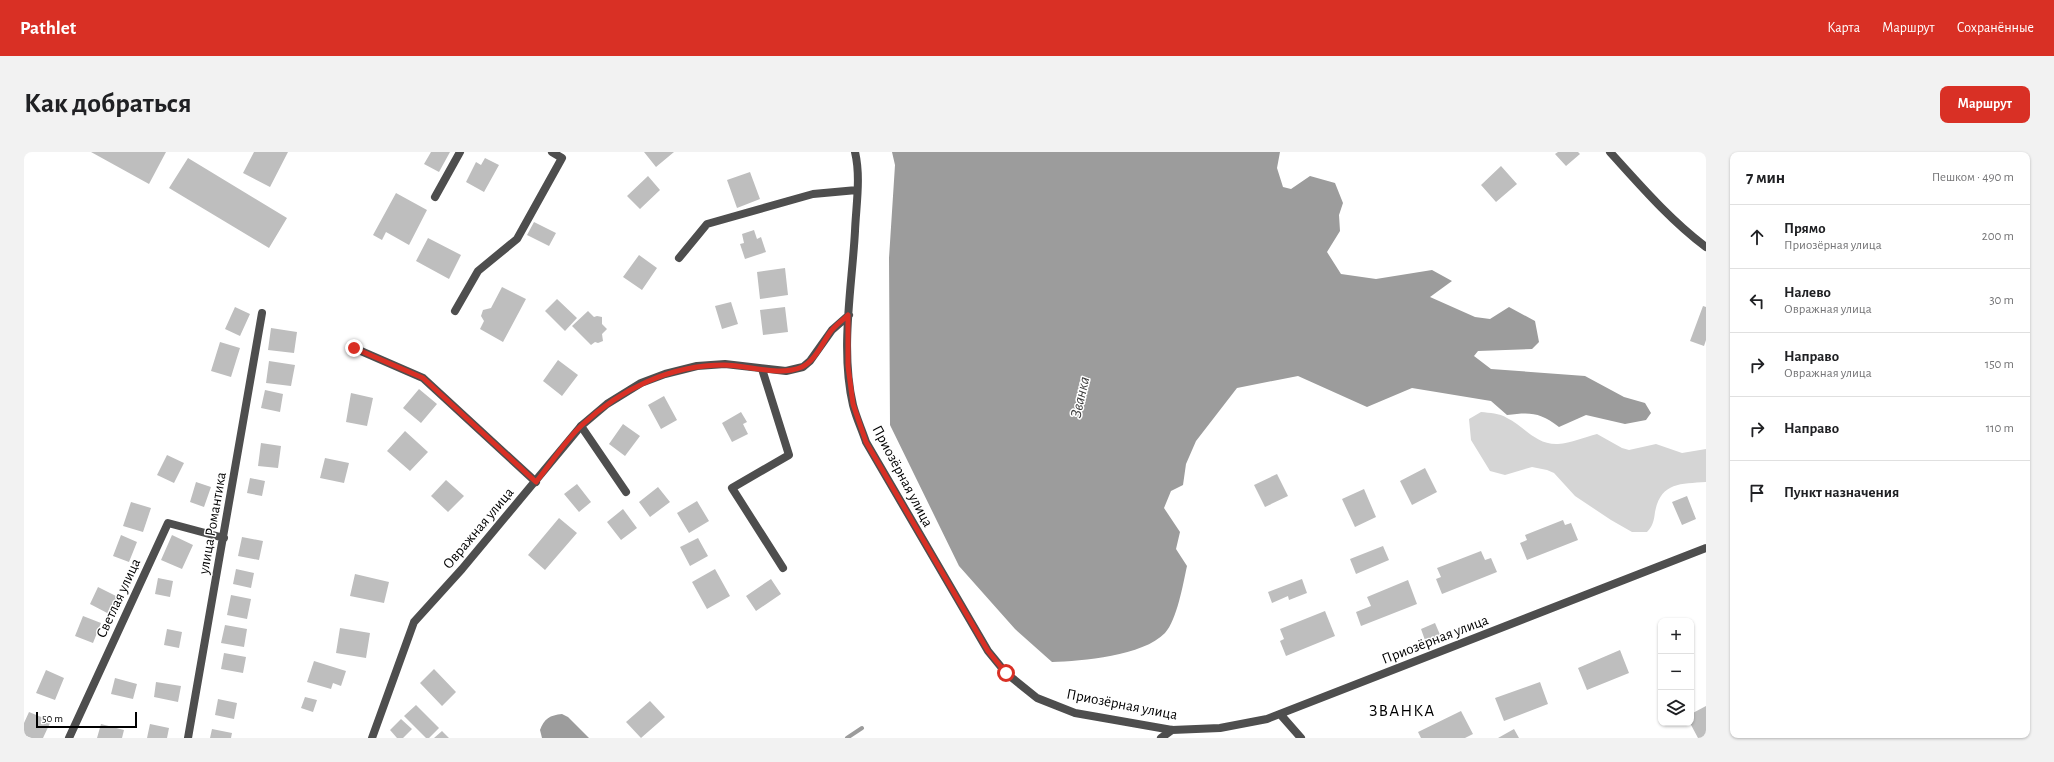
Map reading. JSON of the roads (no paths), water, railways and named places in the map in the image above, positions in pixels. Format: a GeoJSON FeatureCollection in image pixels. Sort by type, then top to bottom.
{"type":"FeatureCollection","features":[{"type":"Feature","properties":{"kind":"street"},"geometry":{"type":"LineString","coordinates":[[435,197],[460,152]]}},
{"type":"Feature","properties":{"kind":"street"},"geometry":{"type":"LineString","coordinates":[[455,311],[478,271],[517,239],[562,158],[552,152]]}},
{"type":"Feature","properties":{"kind":"street","name":"Приозёрная улица"},"geometry":{"type":"LineString","coordinates":[[855,152],[857,160],[857,190],[848,315],[848,366],[852,397],[866,442],[988,651],[1010,677],[1037,698],[1075,713],[1172,730],[1220,728],[1268,719],[1706,548]]}},
{"type":"Feature","properties":{"kind":"street"},"geometry":{"type":"LineString","coordinates":[[1610,152],[1658,205],[1706,247]]}},
{"type":"Feature","properties":{"kind":"street"},"geometry":{"type":"LineString","coordinates":[[679,258],[707,224],[813,194],[857,190]]}},
{"type":"Feature","properties":{"kind":"street","name":"улица Романтика"},"geometry":{"type":"LineString","coordinates":[[188,738],[262,313]]}},
{"type":"Feature","properties":{"kind":"street","name":"Овражная улица"},"geometry":{"type":"LineString","coordinates":[[372,738],[414,622],[462,569],[536,482],[581,426],[607,404],[641,383],[665,374],[697,366],[725,364],[786,371],[803,366],[810,361],[832,330],[848,315]]}},
{"type":"Feature","properties":{"kind":"street"},"geometry":{"type":"LineString","coordinates":[[354,348],[423,378],[536,482]]}},
{"type":"Feature","properties":{"kind":"street"},"geometry":{"type":"LineString","coordinates":[[762,369],[789,455],[732,488],[783,568]]}},
{"type":"Feature","properties":{"kind":"street"},"geometry":{"type":"LineString","coordinates":[[581,426],[626,492]]}},
{"type":"Feature","properties":{"kind":"street","name":"Светлая улица"},"geometry":{"type":"LineString","coordinates":[[69,738],[168,523],[224,538]]}},
{"type":"Feature","properties":{"kind":"street"},"geometry":{"type":"LineString","coordinates":[[1280,714],[1301,738]]}},
{"type":"Feature","properties":{"kind":"street"},"geometry":{"type":"LineString","coordinates":[[1161,738],[1172,730]]}},
{"type":"Feature","properties":{"kind":"water"},"geometry":{"type":"Polygon","coordinates":[[[892,152],[1280,152],[1277,168],[1283,187],[1291,189],[1310,176],[1335,183],[1343,203],[1339,215],[1340,231],[1327,252],[1341,274],[1376,279],[1432,270],[1452,281],[1430,297],[1475,317],[1490,319],[1509,307],[1535,321],[1539,342],[1532,349],[1478,351],[1474,356],[1491,369],[1585,376],[1624,397],[1645,403],[1651,413],[1646,420],[1625,424],[1586,415],[1559,427],[1546,418],[1534,414],[1507,415],[1491,401],[1412,388],[1367,407],[1298,376],[1237,388],[1196,441],[1186,464],[1183,485],[1171,491],[1164,508],[1180,532],[1176,549],[1187,566],[1176,611],[1173,620],[1165,633],[1155,641],[1142,647],[1112,656],[1052,662],[1015,629],[959,566],[890,425],[889,258],[895,165],[892,152]]]}},
{"type":"Feature","properties":{"kind":"water"},"geometry":{"type":"Polygon","coordinates":[[[562,714],[568,717],[589,738],[542,738],[540,730],[543,723],[554,715],[562,714]]]}},
{"type":"Feature","properties":{"kind":"waterway","name":"Званка"},"geometry":{"type":"LineString","coordinates":[[847,738],[862,728]]}},
{"type":"Feature","properties":{"kind":"district","name":"ЗВАНКА"},"geometry":{"type":"Point","coordinates":[1402,710]}}]}
